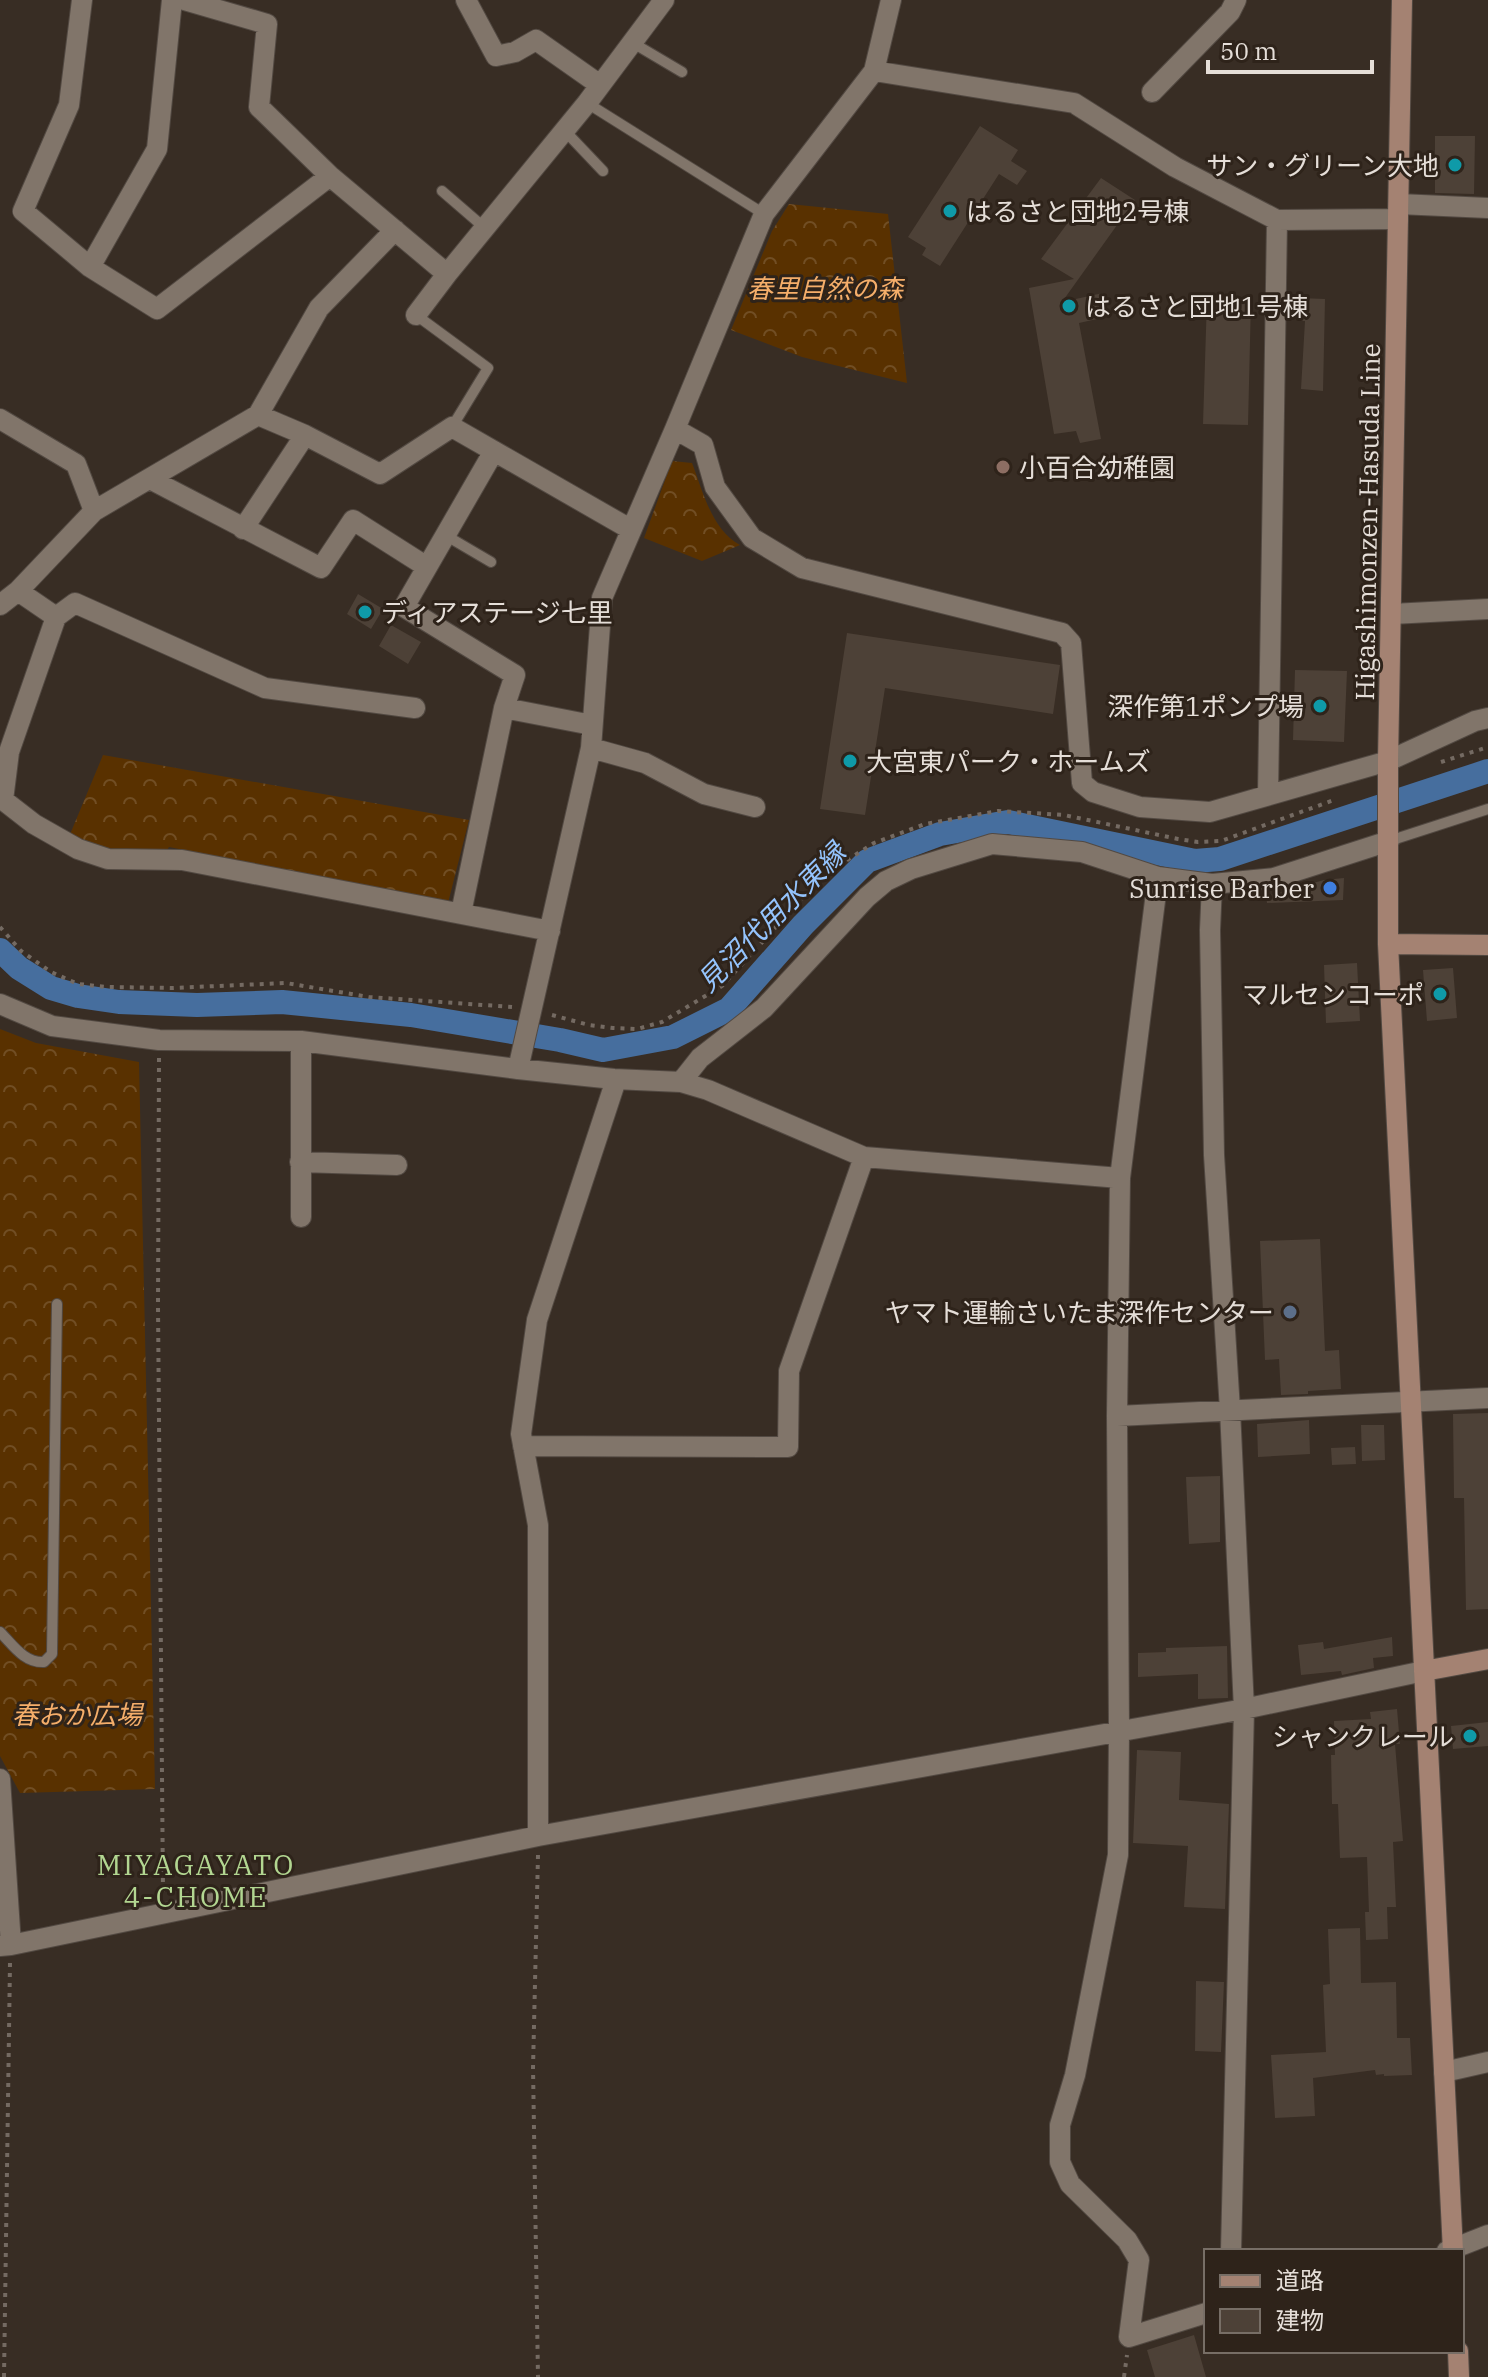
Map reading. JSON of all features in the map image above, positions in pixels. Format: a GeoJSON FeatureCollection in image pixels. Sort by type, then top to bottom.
{"type":"FeatureCollection","features":[{"type":"Feature","properties":{"kind":"street"},"geometry":{"type":"LineString","coordinates":[[82,0],[69,105],[23,211],[90,267],[157,309],[330,176]]}},
{"type":"Feature","properties":{"kind":"street"},"geometry":{"type":"LineString","coordinates":[[90,267],[157,149],[172,0]]}},
{"type":"Feature","properties":{"kind":"street"},"geometry":{"type":"LineString","coordinates":[[184,0],[267,24],[259,107],[330,176],[447,274]]}},
{"type":"Feature","properties":{"kind":"street"},"geometry":{"type":"LineString","coordinates":[[466,0],[496,56],[515,52],[536,40],[600,85]]}},
{"type":"Feature","properties":{"kind":"street"},"geometry":{"type":"LineString","coordinates":[[416,315],[565,131],[664,0]]}},
{"type":"Feature","properties":{"kind":"street"},"geometry":{"type":"LineString","coordinates":[[520,1062],[591,748],[602,598],[764,214],[874,71],[891,0]]}},
{"type":"Feature","properties":{"kind":"street"},"geometry":{"type":"LineString","coordinates":[[1152,92],[1230,12],[1236,0]]}},
{"type":"Feature","properties":{"kind":"street","name":"Higashimonzen-Hasuda Line"},"geometry":{"type":"LineString","coordinates":[[1402,0],[1388,761],[1388,944],[1451,2249]]}},
{"type":"Feature","properties":{"kind":"street"},"geometry":{"type":"LineString","coordinates":[[874,71],[1074,103],[1175,167],[1277,220],[1488,208]]}},
{"type":"Feature","properties":{"kind":"street"},"geometry":{"type":"LineString","coordinates":[[1268,795],[1277,220]]}},
{"type":"Feature","properties":{"kind":"street"},"geometry":{"type":"LineString","coordinates":[[0,605],[18,591],[94,511],[258,415],[319,308],[395,230]]}},
{"type":"Feature","properties":{"kind":"street"},"geometry":{"type":"LineString","coordinates":[[258,415],[305,435],[380,474],[452,427],[630,529]]}},
{"type":"Feature","properties":{"kind":"street"},"geometry":{"type":"LineString","coordinates":[[0,419],[76,464],[94,511]]}},
{"type":"Feature","properties":{"kind":"street"},"geometry":{"type":"LineString","coordinates":[[675,429],[703,445],[715,487],[752,538],[802,568],[1062,633],[1071,643],[1082,783],[1093,792],[1140,807],[1210,812],[1388,761],[1488,718]]}},
{"type":"Feature","properties":{"kind":"street"},"geometry":{"type":"LineString","coordinates":[[243,529],[305,435]]}},
{"type":"Feature","properties":{"kind":"street"},"geometry":{"type":"LineString","coordinates":[[461,913],[504,708],[515,675],[404,607],[494,451]]}},
{"type":"Feature","properties":{"kind":"street"},"geometry":{"type":"LineString","coordinates":[[150,479],[321,568],[353,520],[427,567]]}},
{"type":"Feature","properties":{"kind":"street"},"geometry":{"type":"LineString","coordinates":[[18,591],[56,617]]}},
{"type":"Feature","properties":{"kind":"street"},"geometry":{"type":"LineString","coordinates":[[415,708],[265,688],[75,603],[56,617],[5,750],[3,800],[34,824],[78,849],[108,859],[182,860],[550,931]]}},
{"type":"Feature","properties":{"kind":"street"},"geometry":{"type":"LineString","coordinates":[[1392,614],[1488,609]]}},
{"type":"Feature","properties":{"kind":"street"},"geometry":{"type":"LineString","coordinates":[[504,708],[592,725]]}},
{"type":"Feature","properties":{"kind":"street"},"geometry":{"type":"LineString","coordinates":[[591,748],[645,763],[704,794],[755,807]]}},
{"type":"Feature","properties":{"kind":"street"},"geometry":{"type":"LineString","coordinates":[[681,1082],[700,1058],[764,1008],[867,897],[886,881],[911,869],[992,844],[1082,852],[1158,877],[1212,884],[1274,878],[1389,835]]}},
{"type":"Feature","properties":{"kind":"street"},"geometry":{"type":"LineString","coordinates":[[1158,877],[1120,1178],[1118,1855],[1075,2075],[1060,2125],[1060,2162],[1070,2184],[1127,2240],[1139,2260],[1129,2337],[1204,2314]]}},
{"type":"Feature","properties":{"kind":"street"},"geometry":{"type":"LineString","coordinates":[[1212,884],[1214,1155],[1244,1709],[1231,2249]]}},
{"type":"Feature","properties":{"kind":"street"},"geometry":{"type":"LineString","coordinates":[[1388,944],[1488,945]]}},
{"type":"Feature","properties":{"kind":"street"},"geometry":{"type":"LineString","coordinates":[[0,1004],[52,1026],[159,1040],[301,1041],[520,1062],[614,1079],[681,1082],[708,1090],[864,1157],[1120,1178]]}},
{"type":"Feature","properties":{"kind":"street"},"geometry":{"type":"LineString","coordinates":[[301,1041],[301,1217]]}},
{"type":"Feature","properties":{"kind":"street"},"geometry":{"type":"LineString","coordinates":[[538,1836],[538,1525],[521,1434],[537,1320],[614,1079]]}},
{"type":"Feature","properties":{"kind":"street"},"geometry":{"type":"LineString","coordinates":[[523,1446],[788,1447],[789,1371],[864,1157]]}},
{"type":"Feature","properties":{"kind":"street"},"geometry":{"type":"LineString","coordinates":[[300,1162],[397,1165]]}},
{"type":"Feature","properties":{"kind":"street"},"geometry":{"type":"LineString","coordinates":[[1117,1416],[1488,1398]]}},
{"type":"Feature","properties":{"kind":"street"},"geometry":{"type":"LineString","coordinates":[[0,1779],[5,1946],[538,1836],[1244,1709],[1488,1659]]}},
{"type":"Feature","properties":{"kind":"street"},"geometry":{"type":"LineString","coordinates":[[1444,2072],[1488,2062]]}},
{"type":"Feature","properties":{"kind":"street"},"geometry":{"type":"LineString","coordinates":[[1453,2249],[1488,2235]]}},
{"type":"Feature","properties":{"kind":"street"},"geometry":{"type":"LineString","coordinates":[[1458,2353],[1459,2377]]}},
{"type":"Feature","properties":{"kind":"lane"},"geometry":{"type":"LineString","coordinates":[[633,43],[682,72]]}},
{"type":"Feature","properties":{"kind":"lane"},"geometry":{"type":"LineString","coordinates":[[587,103],[764,214]]}},
{"type":"Feature","properties":{"kind":"lane"},"geometry":{"type":"LineString","coordinates":[[565,131],[603,171]]}},
{"type":"Feature","properties":{"kind":"lane"},"geometry":{"type":"LineString","coordinates":[[442,191],[486,229]]}},
{"type":"Feature","properties":{"kind":"lane"},"geometry":{"type":"LineString","coordinates":[[416,315],[488,368],[452,427]]}},
{"type":"Feature","properties":{"kind":"lane"},"geometry":{"type":"LineString","coordinates":[[445,535],[491,562]]}},
{"type":"Feature","properties":{"kind":"lane"},"geometry":{"type":"LineString","coordinates":[[1389,835],[1488,809]]}},
{"type":"Feature","properties":{"kind":"lane"},"geometry":{"type":"LineString","coordinates":[[0,1632],[33,1663],[44,1662],[52,1654],[57,1304]]}},
{"type":"Feature","properties":{"kind":"path"},"geometry":{"type":"LineString","coordinates":[[1435,764],[1488,747]]}},
{"type":"Feature","properties":{"kind":"path"},"geometry":{"type":"LineString","coordinates":[[0,927],[21,951],[51,972],[78,984],[172,988],[286,983],[369,997],[529,1012],[589,1025],[637,1029],[662,1022],[722,986],[807,893],[841,864],[874,843],[925,824],[998,811],[1037,813],[1064,815],[1178,839],[1221,841],[1338,799]]}},
{"type":"Feature","properties":{"kind":"path"},"geometry":{"type":"LineString","coordinates":[[159,1040],[158,1306],[164,1915]]}},
{"type":"Feature","properties":{"kind":"path"},"geometry":{"type":"LineString","coordinates":[[538,1836],[533,2068],[538,2377]]}},
{"type":"Feature","properties":{"kind":"path"},"geometry":{"type":"LineString","coordinates":[[4,2377],[5,1946]]}},
{"type":"Feature","properties":{"kind":"green space","name":"春里自然の森"},"geometry":{"type":"Polygon","coordinates":[[[789,204],[888,214],[907,383],[802,357],[731,330],[772,231],[789,204]]]}},
{"type":"Feature","properties":{"kind":"green space"},"geometry":{"type":"Polygon","coordinates":[[[672,461],[692,463],[715,519],[740,545],[702,561],[644,538],[672,461]]]}},
{"type":"Feature","properties":{"kind":"green space"},"geometry":{"type":"Polygon","coordinates":[[[103,755],[469,820],[448,903],[169,847],[162,858],[66,844],[103,755]]]}},
{"type":"Feature","properties":{"kind":"green space","name":"春おか広場"},"geometry":{"type":"Polygon","coordinates":[[[0,1029],[36,1043],[139,1062],[155,1789],[20,1793],[0,1756],[0,1029]]]}},
{"type":"Feature","properties":{"kind":"building","name":"はるさと団地2号棟"},"geometry":{"type":"Polygon","coordinates":[[[980,126],[1018,150],[1011,161],[1027,171],[1017,185],[999,174],[940,266],[922,255],[926,248],[908,237],[980,126]]]}},
{"type":"Feature","properties":{"kind":"building","name":"サン・グリーン大地"},"geometry":{"type":"Polygon","coordinates":[[[1435,136],[1475,136],[1474,194],[1435,193],[1435,136]]]}},
{"type":"Feature","properties":{"kind":"building","name":"はるさと団地1号棟"},"geometry":{"type":"Polygon","coordinates":[[[1101,178],[1135,200],[1062,302],[1103,293],[1106,317],[1079,323],[1101,439],[1080,443],[1076,431],[1054,434],[1029,288],[1074,279],[1041,259],[1101,178]]]}},
{"type":"Feature","properties":{"kind":"building"},"geometry":{"type":"Polygon","coordinates":[[[1300,298],[1325,299],[1323,391],[1301,389],[1305,321],[1299,321],[1300,298]]]}},
{"type":"Feature","properties":{"kind":"building"},"geometry":{"type":"Polygon","coordinates":[[[1207,299],[1251,300],[1248,425],[1203,424],[1207,299]]]}},
{"type":"Feature","properties":{"kind":"building","name":"ディアステージ七里"},"geometry":{"type":"Polygon","coordinates":[[[358,594],[383,609],[371,629],[347,614],[358,594]]]}},
{"type":"Feature","properties":{"kind":"building"},"geometry":{"type":"Polygon","coordinates":[[[391,625],[421,642],[408,664],[379,646],[391,625]]]}},
{"type":"Feature","properties":{"kind":"building","name":"大宮東パーク・ホームズ"},"geometry":{"type":"Polygon","coordinates":[[[847,633],[1060,665],[1053,714],[885,688],[865,815],[820,809],[847,633]]]}},
{"type":"Feature","properties":{"kind":"building","name":"深作第1ポンプ場"},"geometry":{"type":"Polygon","coordinates":[[[1295,670],[1347,671],[1344,742],[1293,740],[1295,670]]]}},
{"type":"Feature","properties":{"kind":"building"},"geometry":{"type":"Polygon","coordinates":[[[1344,878],[1343,900],[1267,903],[1266,896],[1324,880],[1344,878]]]}},
{"type":"Feature","properties":{"kind":"building"},"geometry":{"type":"Polygon","coordinates":[[[1357,963],[1360,1021],[1326,1023],[1324,965],[1357,963]]]}},
{"type":"Feature","properties":{"kind":"building","name":"マルセンコーポ"},"geometry":{"type":"Polygon","coordinates":[[[1453,968],[1457,1018],[1427,1021],[1423,970],[1453,968]]]}},
{"type":"Feature","properties":{"kind":"building"},"geometry":{"type":"Polygon","coordinates":[[[1320,1239],[1325,1351],[1339,1350],[1341,1389],[1281,1395],[1279,1359],[1265,1360],[1260,1241],[1320,1239]]]}},
{"type":"Feature","properties":{"kind":"building"},"geometry":{"type":"Polygon","coordinates":[[[1488,1413],[1488,1609],[1466,1610],[1464,1498],[1454,1498],[1453,1414],[1488,1413]]]}},
{"type":"Feature","properties":{"kind":"building"},"geometry":{"type":"Polygon","coordinates":[[[1309,1420],[1310,1454],[1258,1457],[1257,1424],[1309,1420]]]}},
{"type":"Feature","properties":{"kind":"building"},"geometry":{"type":"Polygon","coordinates":[[[1361,1425],[1384,1425],[1385,1460],[1362,1461],[1361,1425]]]}},
{"type":"Feature","properties":{"kind":"building"},"geometry":{"type":"Polygon","coordinates":[[[1355,1447],[1356,1464],[1332,1465],[1331,1448],[1355,1447]]]}},
{"type":"Feature","properties":{"kind":"building"},"geometry":{"type":"Polygon","coordinates":[[[1220,1476],[1220,1542],[1189,1544],[1186,1477],[1220,1476]]]}},
{"type":"Feature","properties":{"kind":"building"},"geometry":{"type":"Polygon","coordinates":[[[1392,1637],[1393,1656],[1373,1658],[1374,1668],[1342,1675],[1341,1671],[1301,1675],[1298,1645],[1323,1642],[1324,1649],[1392,1637]]]}},
{"type":"Feature","properties":{"kind":"building"},"geometry":{"type":"Polygon","coordinates":[[[1227,1646],[1228,1698],[1198,1699],[1198,1674],[1138,1677],[1138,1653],[1166,1652],[1166,1648],[1227,1646]]]}},
{"type":"Feature","properties":{"kind":"building"},"geometry":{"type":"Polygon","coordinates":[[[1397,1709],[1400,1744],[1395,1744],[1403,1841],[1393,1842],[1396,1907],[1387,1907],[1388,1939],[1366,1940],[1365,1912],[1369,1912],[1367,1857],[1340,1858],[1338,1804],[1332,1804],[1334,1721],[1371,1719],[1370,1712],[1397,1709]]]}},
{"type":"Feature","properties":{"kind":"building","name":"シャンクレール"},"geometry":{"type":"Polygon","coordinates":[[[1488,1722],[1488,1746],[1453,1749],[1451,1726],[1488,1722]]]}},
{"type":"Feature","properties":{"kind":"building"},"geometry":{"type":"Polygon","coordinates":[[[1137,1750],[1181,1752],[1179,1800],[1229,1804],[1225,1909],[1184,1907],[1188,1846],[1133,1843],[1137,1750]]]}},
{"type":"Feature","properties":{"kind":"building"},"geometry":{"type":"Polygon","coordinates":[[[1360,1928],[1361,1983],[1396,1982],[1397,2038],[1410,2038],[1412,2075],[1376,2075],[1375,2070],[1313,2078],[1315,2116],[1275,2118],[1271,2055],[1326,2052],[1323,1985],[1330,1984],[1328,1929],[1360,1928]]]}},
{"type":"Feature","properties":{"kind":"building"},"geometry":{"type":"Polygon","coordinates":[[[1196,1981],[1224,1982],[1221,2052],[1195,2051],[1196,1981]]]}},
{"type":"Feature","properties":{"kind":"building"},"geometry":{"type":"Polygon","coordinates":[[[1194,2335],[1206,2377],[1155,2377],[1147,2350],[1194,2335]]]}},
{"type":"Feature","properties":{"kind":"waterway","name":"見沼代用水東縁"},"geometry":{"type":"LineString","coordinates":[[0,950],[19,968],[51,988],[78,996],[119,1002],[197,1005],[282,1002],[411,1015],[603,1050],[673,1037],[729,1009],[803,925],[867,861],[940,834],[1008,822],[1195,861],[1220,859],[1488,771]]}},
{"type":"Feature","properties":{"kind":"place","name":"サン・グリーン大地"},"geometry":{"type":"Point","coordinates":[1455,165]}},
{"type":"Feature","properties":{"kind":"place","name":"はるさと団地2号棟"},"geometry":{"type":"Point","coordinates":[950,211]}},
{"type":"Feature","properties":{"kind":"place","name":"はるさと団地1号棟"},"geometry":{"type":"Point","coordinates":[1069,306]}},
{"type":"Feature","properties":{"kind":"place","name":"小百合幼稚園"},"geometry":{"type":"Point","coordinates":[1003,467]}},
{"type":"Feature","properties":{"kind":"place","name":"ディアステージ七里"},"geometry":{"type":"Point","coordinates":[365,612]}},
{"type":"Feature","properties":{"kind":"place","name":"深作第1ポンプ場"},"geometry":{"type":"Point","coordinates":[1320,706]}},
{"type":"Feature","properties":{"kind":"place","name":"大宮東パーク・ホームズ"},"geometry":{"type":"Point","coordinates":[850,761]}},
{"type":"Feature","properties":{"kind":"place","name":"Sunrise Barber"},"geometry":{"type":"Point","coordinates":[1330,888]}},
{"type":"Feature","properties":{"kind":"place","name":"マルセンコーポ"},"geometry":{"type":"Point","coordinates":[1440,994]}},
{"type":"Feature","properties":{"kind":"place","name":"ヤマト運輸さいたま深作センター"},"geometry":{"type":"Point","coordinates":[1290,1312]}},
{"type":"Feature","properties":{"kind":"place","name":"シャンクレール"},"geometry":{"type":"Point","coordinates":[1470,1736]}},
{"type":"Feature","properties":{"kind":"district","name":"MIYAGAYATO 4-CHOME"},"geometry":{"type":"Point","coordinates":[196,1880]}}]}
